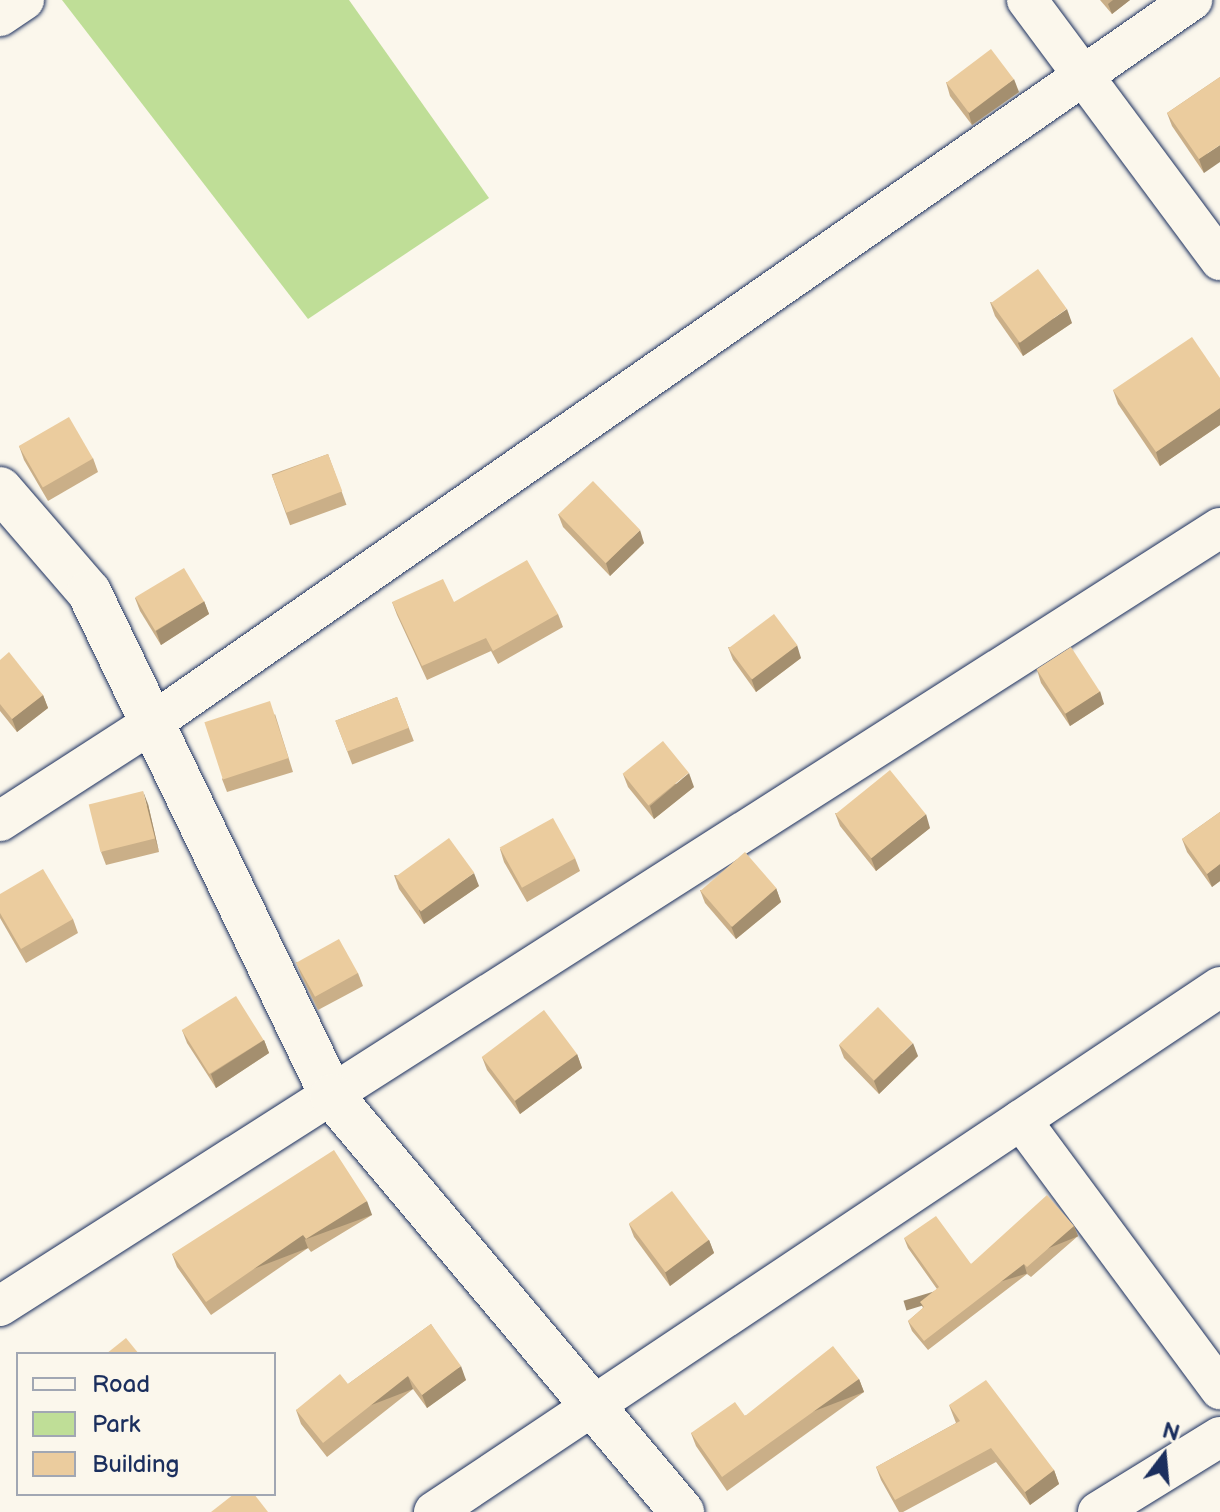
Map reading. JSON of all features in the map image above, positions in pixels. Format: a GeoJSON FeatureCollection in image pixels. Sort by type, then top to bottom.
{"type":"FeatureCollection","features":[{"type":"Feature","properties":{"kind":"street"},"geometry":{"type":"LineString","coordinates":[[0,16],[24,0]]}},
{"type":"Feature","properties":{"kind":"street"},"geometry":{"type":"LineString","coordinates":[[1027,0],[1220,260]]}},
{"type":"Feature","properties":{"kind":"street"},"geometry":{"type":"LineString","coordinates":[[0,821],[152,723],[1192,0]]}},
{"type":"Feature","properties":{"kind":"street"},"geometry":{"type":"LineString","coordinates":[[0,489],[89,592],[332,1096],[682,1512]]}},
{"type":"Feature","properties":{"kind":"street"},"geometry":{"type":"LineString","coordinates":[[0,1306],[1220,528]]}},
{"type":"Feature","properties":{"kind":"street"},"geometry":{"type":"LineString","coordinates":[[434,1512],[1220,987]]}},
{"type":"Feature","properties":{"kind":"street"},"geometry":{"type":"LineString","coordinates":[[1021,1120],[1220,1389]]}},
{"type":"Feature","properties":{"kind":"street"},"geometry":{"type":"LineString","coordinates":[[1098,1512],[1220,1437]]}},
{"type":"Feature","properties":{"kind":"green space"},"geometry":{"type":"Polygon","coordinates":[[[62,0],[349,0],[489,198],[308,319],[62,0]]]}},
{"type":"Feature","properties":{"kind":"building"},"geometry":{"type":"Polygon","coordinates":[[[991,49],[1014,79],[969,113],[946,83],[991,49]]]}},
{"type":"Feature","properties":{"kind":"building"},"geometry":{"type":"Polygon","coordinates":[[[1220,77],[1220,145],[1199,159],[1167,113],[1220,77]]]}},
{"type":"Feature","properties":{"kind":"building"},"geometry":{"type":"Polygon","coordinates":[[[1038,269],[1067,309],[1020,343],[991,303],[1038,269]]]}},
{"type":"Feature","properties":{"kind":"building"},"geometry":{"type":"Polygon","coordinates":[[[1192,337],[1220,378],[1220,408],[1156,452],[1113,390],[1192,337]]]}},
{"type":"Feature","properties":{"kind":"building"},"geometry":{"type":"Polygon","coordinates":[[[69,417],[93,459],[43,488],[19,446],[69,417]]]}},
{"type":"Feature","properties":{"kind":"building"},"geometry":{"type":"Polygon","coordinates":[[[328,454],[342,491],[286,513],[272,476],[328,454]]]}},
{"type":"Feature","properties":{"kind":"building"},"geometry":{"type":"Polygon","coordinates":[[[593,481],[640,530],[606,563],[558,514],[593,481]]]}},
{"type":"Feature","properties":{"kind":"building"},"geometry":{"type":"Polygon","coordinates":[[[527,560],[558,614],[493,651],[486,638],[422,666],[392,602],[443,579],[454,602],[527,560]]]}},
{"type":"Feature","properties":{"kind":"building"},"geometry":{"type":"Polygon","coordinates":[[[184,568],[204,601],[155,631],[135,597],[184,568]]]}},
{"type":"Feature","properties":{"kind":"building"},"geometry":{"type":"Polygon","coordinates":[[[774,614],[797,645],[752,679],[728,648],[774,614]]]}},
{"type":"Feature","properties":{"kind":"building"},"geometry":{"type":"Polygon","coordinates":[[[1071,647],[1100,691],[1065,714],[1037,669],[1071,647]]]}},
{"type":"Feature","properties":{"kind":"building"},"geometry":{"type":"Polygon","coordinates":[[[9,652],[43,695],[12,719],[0,704],[0,660],[9,652]]]}},
{"type":"Feature","properties":{"kind":"building"},"geometry":{"type":"Polygon","coordinates":[[[397,697],[409,728],[347,751],[335,721],[397,697]]]}},
{"type":"Feature","properties":{"kind":"building"},"geometry":{"type":"Polygon","coordinates":[[[270,701],[289,758],[223,779],[204,722],[270,701]]]}},
{"type":"Feature","properties":{"kind":"building"},"geometry":{"type":"Polygon","coordinates":[[[663,741],[689,773],[648,806],[623,774],[663,741]]]}},
{"type":"Feature","properties":{"kind":"building"},"geometry":{"type":"Polygon","coordinates":[[[890,770],[926,814],[871,858],[836,814],[890,770]]]}},
{"type":"Feature","properties":{"kind":"building"},"geometry":{"type":"Polygon","coordinates":[[[143,791],[155,839],[101,852],[89,805],[143,791]]]}},
{"type":"Feature","properties":{"kind":"building"},"geometry":{"type":"Polygon","coordinates":[[[1220,812],[1220,864],[1207,874],[1182,839],[1220,812]]]}},
{"type":"Feature","properties":{"kind":"building"},"geometry":{"type":"Polygon","coordinates":[[[553,818],[575,858],[522,888],[500,848],[553,818]]]}},
{"type":"Feature","properties":{"kind":"building"},"geometry":{"type":"Polygon","coordinates":[[[449,838],[474,873],[421,912],[396,877],[449,838]]]}},
{"type":"Feature","properties":{"kind":"building"},"geometry":{"type":"Polygon","coordinates":[[[745,852],[776,888],[732,927],[700,891],[745,852]]]}},
{"type":"Feature","properties":{"kind":"building"},"geometry":{"type":"Polygon","coordinates":[[[43,869],[73,919],[21,949],[0,913],[0,894],[43,869]]]}},
{"type":"Feature","properties":{"kind":"building"},"geometry":{"type":"Polygon","coordinates":[[[339,939],[358,973],[315,997],[296,963],[339,939]]]}},
{"type":"Feature","properties":{"kind":"building"},"geometry":{"type":"Polygon","coordinates":[[[236,996],[264,1040],[209,1074],[182,1030],[236,996]]]}},
{"type":"Feature","properties":{"kind":"building"},"geometry":{"type":"Polygon","coordinates":[[[878,1007],[913,1043],[874,1080],[839,1045],[878,1007]]]}},
{"type":"Feature","properties":{"kind":"building"},"geometry":{"type":"Polygon","coordinates":[[[544,1010],[577,1054],[515,1101],[482,1057],[544,1010]]]}},
{"type":"Feature","properties":{"kind":"building"},"geometry":{"type":"Polygon","coordinates":[[[334,1150],[367,1201],[306,1239],[303,1235],[206,1302],[172,1254],[334,1150]]]}},
{"type":"Feature","properties":{"kind":"building"},"geometry":{"type":"Polygon","coordinates":[[[672,1191],[709,1240],[666,1272],[629,1223],[672,1191]]]}},
{"type":"Feature","properties":{"kind":"building"},"geometry":{"type":"Polygon","coordinates":[[[1047,1195],[1074,1226],[1027,1267],[1024,1264],[924,1341],[908,1321],[924,1307],[920,1302],[939,1287],[904,1238],[936,1216],[971,1264],[1047,1195]]]}},
{"type":"Feature","properties":{"kind":"building"},"geometry":{"type":"Polygon","coordinates":[[[431,1324],[461,1366],[422,1395],[408,1376],[323,1443],[296,1410],[340,1374],[348,1384],[431,1324]]]}},
{"type":"Feature","properties":{"kind":"building"},"geometry":{"type":"Polygon","coordinates":[[[126,1338],[137,1352],[108,1352],[126,1338]]]}},
{"type":"Feature","properties":{"kind":"building"},"geometry":{"type":"Polygon","coordinates":[[[833,1346],[859,1379],[722,1477],[691,1433],[735,1402],[745,1416],[833,1346]]]}},
{"type":"Feature","properties":{"kind":"building"},"geometry":{"type":"Polygon","coordinates":[[[986,1380],[1054,1470],[1025,1492],[991,1448],[895,1500],[876,1467],[960,1421],[949,1405],[986,1380]]]}},
{"type":"Feature","properties":{"kind":"building"},"geometry":{"type":"Polygon","coordinates":[[[231,1496],[256,1496],[268,1512],[211,1512],[231,1496]]]}}]}
